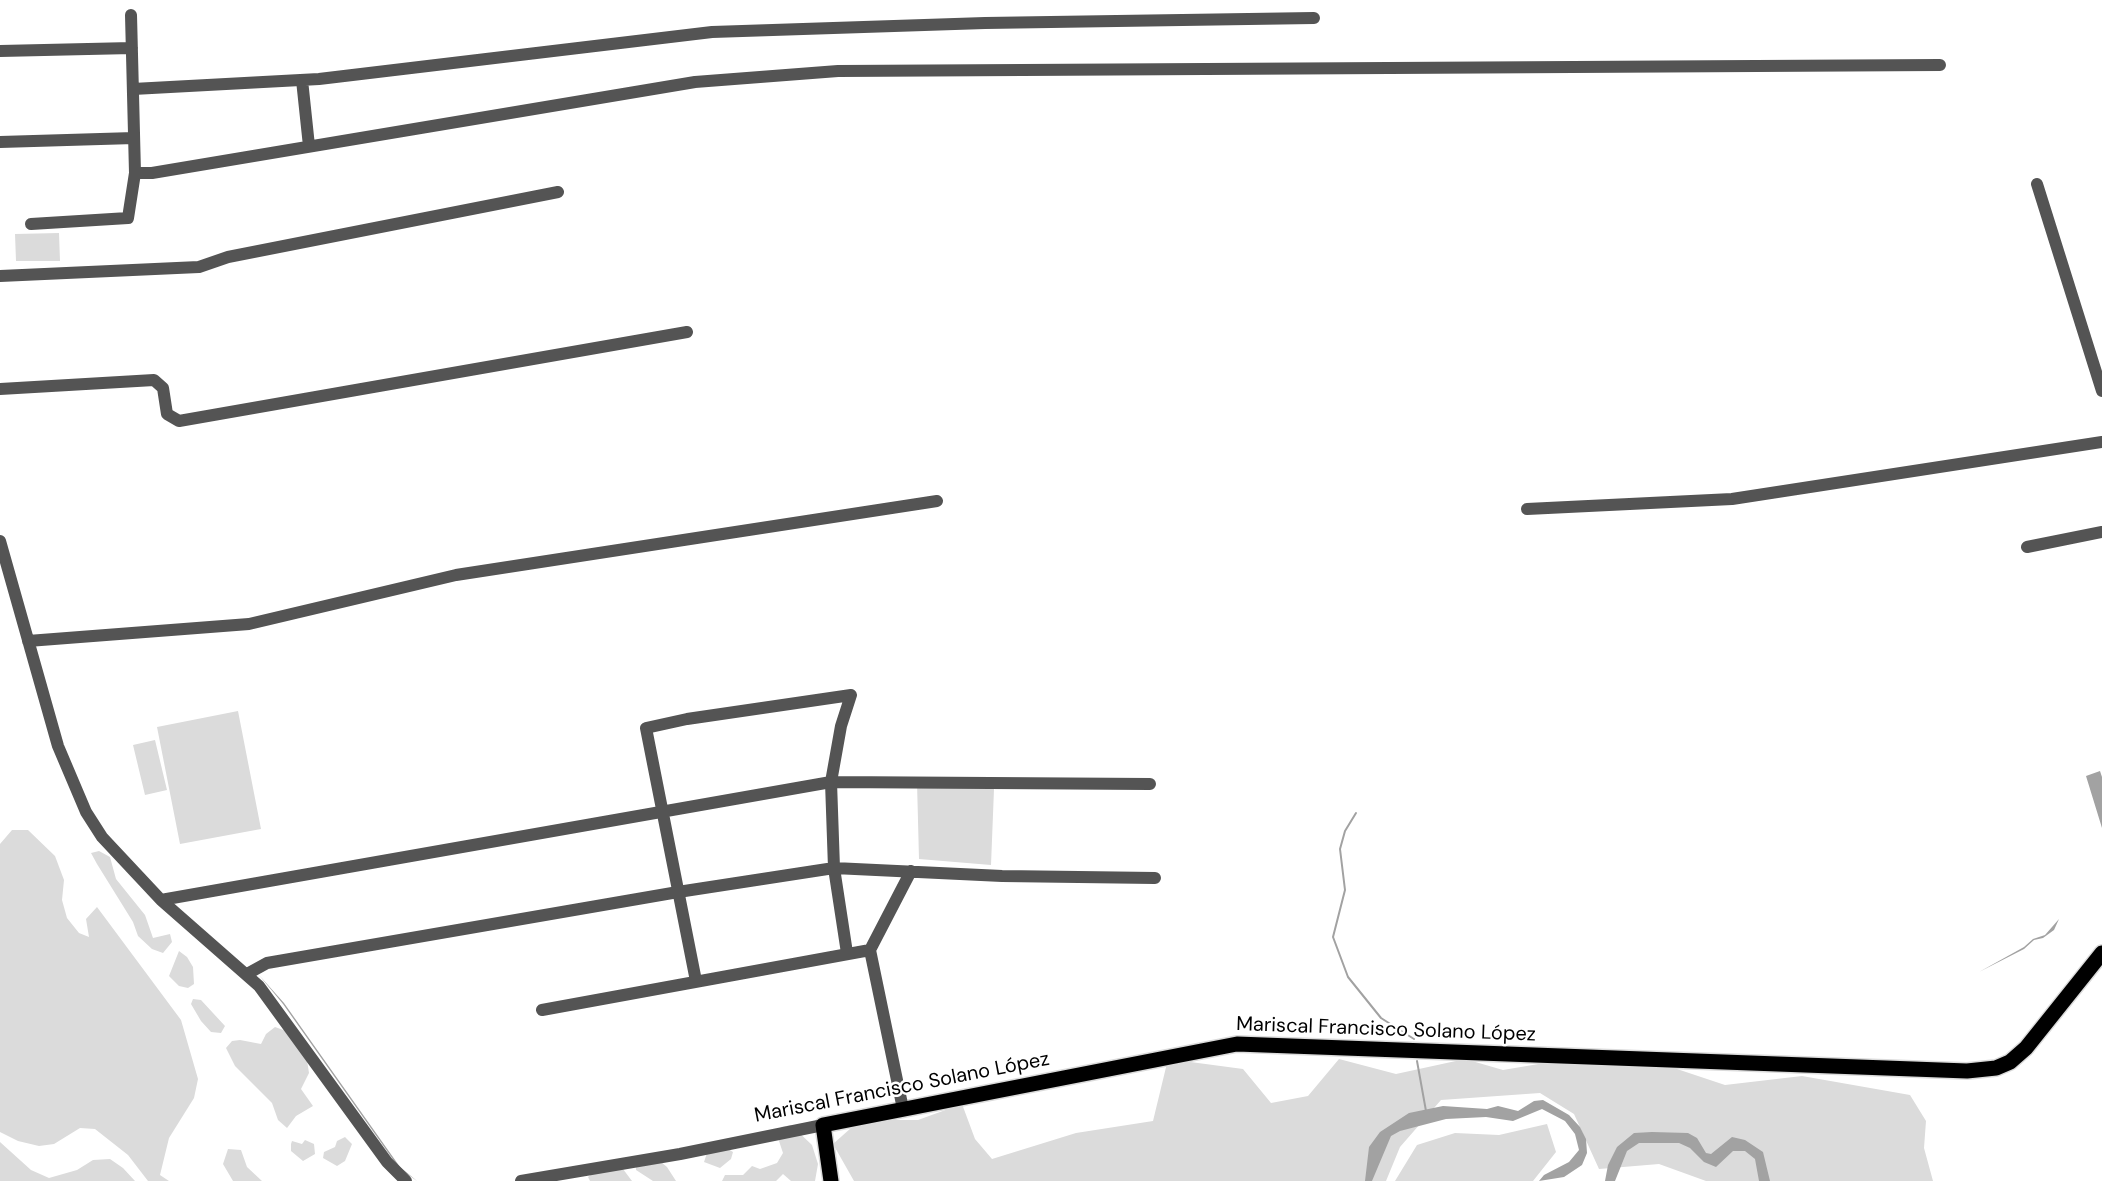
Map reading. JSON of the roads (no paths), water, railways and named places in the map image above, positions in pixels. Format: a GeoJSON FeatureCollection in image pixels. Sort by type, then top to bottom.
{"type":"FeatureCollection","features":[{"type":"Feature","properties":{"kind":"main road","name":"Mariscal Francisco Solano López"},"geometry":{"type":"LineString","coordinates":[[823,1125],[1221,1047],[1255,1044],[1981,1071],[1996,1068],[2018,1056],[2102,953]]}},
{"type":"Feature","properties":{"kind":"main road"},"geometry":{"type":"LineString","coordinates":[[823,1125],[831,1181]]}},
{"type":"Feature","properties":{"kind":"street"},"geometry":{"type":"LineString","coordinates":[[31,224],[128,218],[135,173],[131,15]]}},
{"type":"Feature","properties":{"kind":"street"},"geometry":{"type":"LineString","coordinates":[[133,89],[302,80],[537,55],[712,32],[985,23],[1314,18]]}},
{"type":"Feature","properties":{"kind":"street"},"geometry":{"type":"LineString","coordinates":[[0,51],[132,48]]}},
{"type":"Feature","properties":{"kind":"street"},"geometry":{"type":"LineString","coordinates":[[135,173],[152,173],[695,82],[838,71],[1940,65]]}},
{"type":"Feature","properties":{"kind":"street"},"geometry":{"type":"LineString","coordinates":[[302,80],[309,146]]}},
{"type":"Feature","properties":{"kind":"street"},"geometry":{"type":"LineString","coordinates":[[0,142],[134,138]]}},
{"type":"Feature","properties":{"kind":"street"},"geometry":{"type":"LineString","coordinates":[[2037,184],[2102,391]]}},
{"type":"Feature","properties":{"kind":"street"},"geometry":{"type":"LineString","coordinates":[[0,276],[199,267],[239,254],[558,192]]}},
{"type":"Feature","properties":{"kind":"street"},"geometry":{"type":"LineString","coordinates":[[0,389],[154,380],[163,388],[167,414],[179,421],[469,368],[687,332]]}},
{"type":"Feature","properties":{"kind":"street"},"geometry":{"type":"LineString","coordinates":[[1527,509],[1732,499],[2102,442]]}},
{"type":"Feature","properties":{"kind":"street"},"geometry":{"type":"LineString","coordinates":[[28,641],[249,624],[456,575],[937,501]]}},
{"type":"Feature","properties":{"kind":"street"},"geometry":{"type":"LineString","coordinates":[[2027,547],[2102,532]]}},
{"type":"Feature","properties":{"kind":"street"},"geometry":{"type":"LineString","coordinates":[[0,541],[58,746],[87,812],[114,853],[161,900],[248,974],[280,1012],[387,1162],[405,1181]]}},
{"type":"Feature","properties":{"kind":"street"},"geometry":{"type":"LineString","coordinates":[[696,981],[646,728],[749,708],[851,695],[841,726],[831,782],[834,868],[847,953]]}},
{"type":"Feature","properties":{"kind":"street"},"geometry":{"type":"LineString","coordinates":[[161,900],[662,809],[831,782],[1150,784]]}},
{"type":"Feature","properties":{"kind":"street"},"geometry":{"type":"LineString","coordinates":[[248,974],[267,963],[678,892],[834,868],[1002,876],[1155,878]]}},
{"type":"Feature","properties":{"kind":"street"},"geometry":{"type":"LineString","coordinates":[[903,1109],[870,951],[911,871]]}},
{"type":"Feature","properties":{"kind":"street"},"geometry":{"type":"LineString","coordinates":[[542,1010],[847,953],[870,951]]}},
{"type":"Feature","properties":{"kind":"street","name":"Mariscal Francisco Solano López"},"geometry":{"type":"LineString","coordinates":[[521,1181],[680,1154],[823,1125]]}},
{"type":"Feature","properties":{"kind":"waterway"},"geometry":{"type":"LineString","coordinates":[[1356,813],[1345,831],[1340,849],[1345,890],[1333,937],[1348,977],[1381,1018],[1414,1039]]}},
{"type":"Feature","properties":{"kind":"waterway"},"geometry":{"type":"LineString","coordinates":[[1417,1061],[1426,1111]]}}]}
